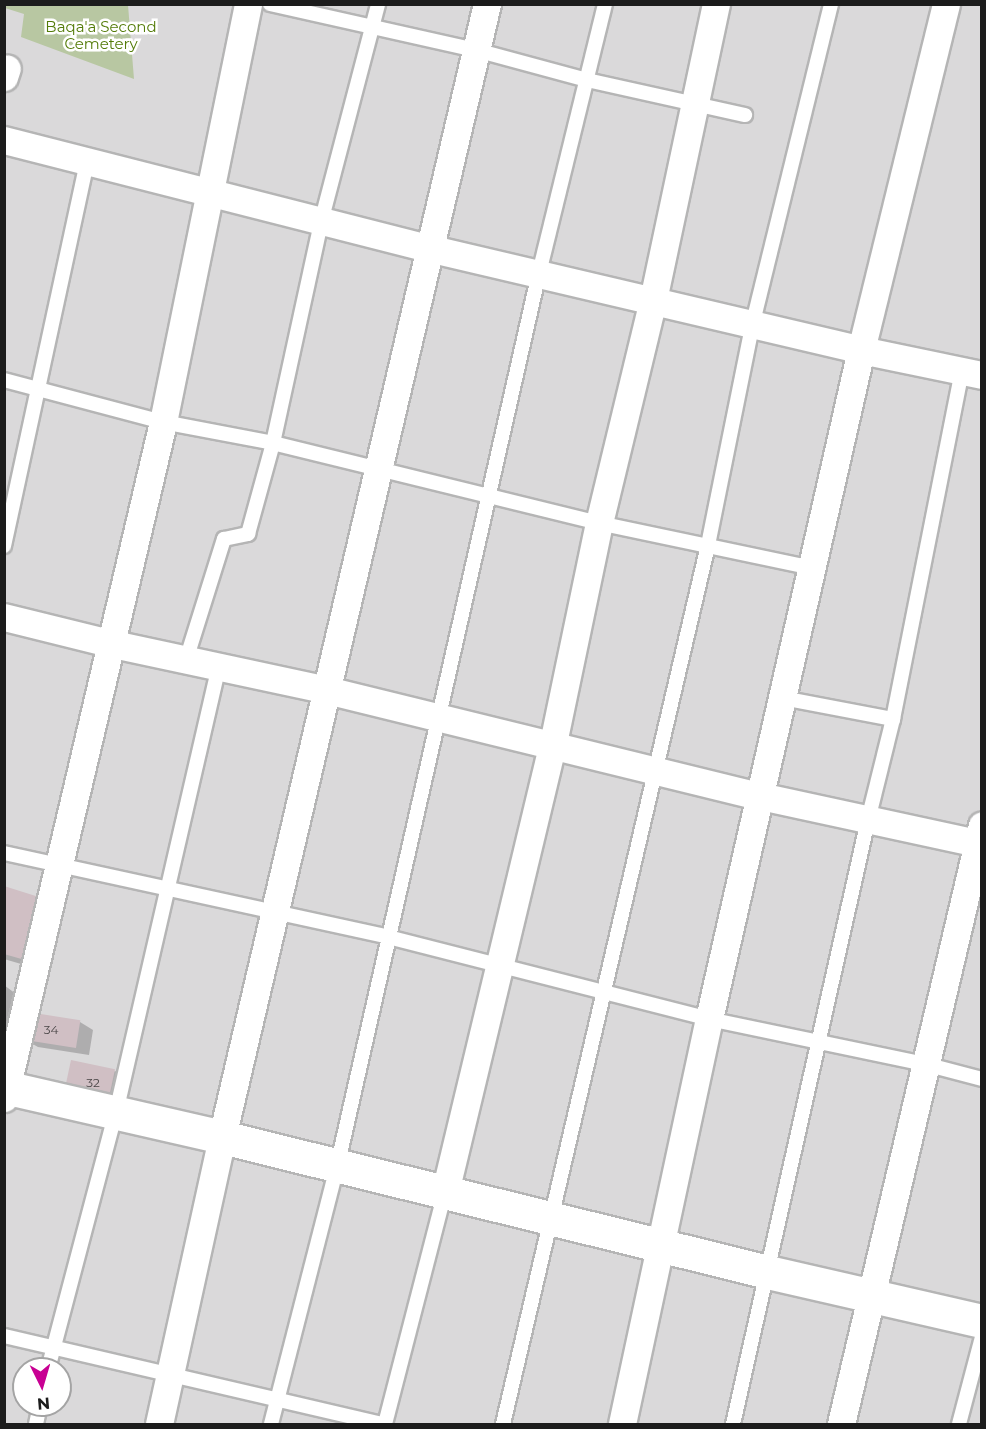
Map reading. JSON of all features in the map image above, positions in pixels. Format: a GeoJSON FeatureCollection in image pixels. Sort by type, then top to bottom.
{"type":"FeatureCollection","features":[{"type":"Feature","properties":{"kind":"street"},"geometry":{"type":"LineString","coordinates":[[248,4],[163,422],[113,644],[5,1091],[116,1112],[660,1243],[768,1272],[981,1320]]}},
{"type":"Feature","properties":{"kind":"street"},"geometry":{"type":"LineString","coordinates":[[159,1425],[222,1137],[378,469],[432,249],[487,4]]}},
{"type":"Feature","properties":{"kind":"street"},"geometry":{"type":"LineString","coordinates":[[445,1192],[553,743],[599,523],[653,300],[716,4]]}},
{"type":"Feature","properties":{"kind":"street"},"geometry":{"type":"LineString","coordinates":[[622,1425],[660,1243],[861,350],[946,4]]}},
{"type":"Feature","properties":{"kind":"street"},"geometry":{"type":"LineString","coordinates":[[4,140],[432,249],[753,322],[861,350],[972,373]]}},
{"type":"Feature","properties":{"kind":"street"},"geometry":{"type":"LineString","coordinates":[[4,617],[113,644],[327,690],[440,719],[553,743],[760,796],[868,820],[980,838],[841,1425]]}},
{"type":"Feature","properties":{"kind":"lane"},"geometry":{"type":"LineString","coordinates":[[270,4],[476,50],[587,80],[693,105],[745,115]]}},
{"type":"Feature","properties":{"kind":"lane"},"geometry":{"type":"LineString","coordinates":[[186,660],[224,539],[248,534],[273,443],[321,222],[378,4]]}},
{"type":"Feature","properties":{"kind":"lane"},"geometry":{"type":"LineString","coordinates":[[271,1425],[337,1167],[539,273],[605,4]]}},
{"type":"Feature","properties":{"kind":"lane"},"geometry":{"type":"LineString","coordinates":[[503,1425],[708,545],[753,322],[831,4]]}},
{"type":"Feature","properties":{"kind":"lane"},"geometry":{"type":"LineString","coordinates":[[4,546],[87,161]]}},
{"type":"Feature","properties":{"kind":"lane"},"geometry":{"type":"LineString","coordinates":[[733,1425],[868,820],[972,373]]}},
{"type":"Feature","properties":{"kind":"lane"},"geometry":{"type":"LineString","coordinates":[[4,380],[163,422],[273,443],[599,523],[812,568]]}},
{"type":"Feature","properties":{"kind":"lane"},"geometry":{"type":"LineString","coordinates":[[50,1357],[116,1112],[219,667]]}},
{"type":"Feature","properties":{"kind":"lane"},"geometry":{"type":"LineString","coordinates":[[782,698],[893,719]]}},
{"type":"Feature","properties":{"kind":"lane"},"geometry":{"type":"LineString","coordinates":[[4,853],[274,914],[388,937],[710,1019],[925,1064],[981,1079]]}},
{"type":"Feature","properties":{"kind":"lane"},"geometry":{"type":"LineString","coordinates":[[4,1335],[384,1425],[445,1192]]}},
{"type":"Feature","properties":{"kind":"lane"},"geometry":{"type":"LineString","coordinates":[[959,1425],[981,1337]]}},
{"type":"Feature","properties":{"kind":"shaded area"},"geometry":{"type":"Polygon","coordinates":[[[5,5],[981,5],[981,1424],[5,1424],[5,5]]]}},
{"type":"Feature","properties":{"kind":"green space","name":"Baqa'a Second Cemetery"},"geometry":{"type":"Polygon","coordinates":[[[5,4],[128,5],[134,79],[21,37],[24,14],[5,8],[5,4]]]}},
{"type":"Feature","properties":{"kind":"building"},"geometry":{"type":"Polygon","coordinates":[[[4,886],[42,898],[25,960],[4,954],[4,886]]]}},
{"type":"Feature","properties":{"kind":"building"},"geometry":{"type":"Polygon","coordinates":[[[28,1012],[80,1020],[76,1048],[24,1040],[28,1012]]]}},
{"type":"Feature","properties":{"kind":"building"},"geometry":{"type":"Polygon","coordinates":[[[71,1060],[115,1069],[109,1098],[65,1088],[71,1060]]]}}]}
